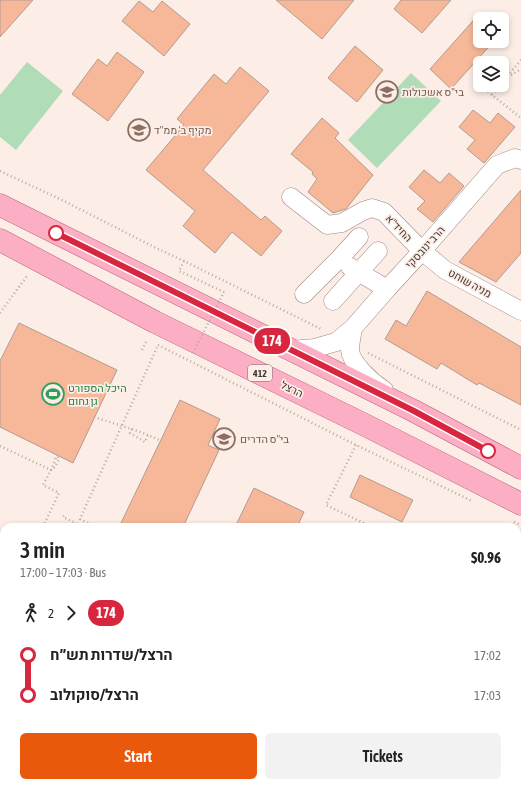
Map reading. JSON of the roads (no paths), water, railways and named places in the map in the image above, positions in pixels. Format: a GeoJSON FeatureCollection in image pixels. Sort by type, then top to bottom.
{"type":"FeatureCollection","features":[{"type":"Feature","properties":{"kind":"main road"},"geometry":{"type":"LineString","coordinates":[[0,205],[414,411],[521,468]]}},
{"type":"Feature","properties":{"kind":"main road","name":"הרצל"},"geometry":{"type":"LineString","coordinates":[[0,240],[155,322],[365,425],[517,513]]}},
{"type":"Feature","properties":{"kind":"street","name":"הרב ינובסקי"},"geometry":{"type":"LineString","coordinates":[[343,347],[353,328],[496,165],[515,158],[521,160]]}},
{"type":"Feature","properties":{"kind":"street","name":"החיד\"א"},"geometry":{"type":"LineString","coordinates":[[291,197],[327,225],[342,223],[363,211],[372,208],[384,212],[422,251]]}},
{"type":"Feature","properties":{"kind":"street"},"geometry":{"type":"LineString","coordinates":[[304,294],[359,237]]}},
{"type":"Feature","properties":{"kind":"street"},"geometry":{"type":"LineString","coordinates":[[333,301],[378,251]]}},
{"type":"Feature","properties":{"kind":"street","name":"מניה שוחט"},"geometry":{"type":"LineString","coordinates":[[422,251],[445,270],[521,311]]}},
{"type":"Feature","properties":{"kind":"street"},"geometry":{"type":"LineString","coordinates":[[339,259],[387,289]]}},
{"type":"Feature","properties":{"kind":"street"},"geometry":{"type":"LineString","coordinates":[[291,350],[343,347],[362,371],[377,386],[414,411]]}},
{"type":"Feature","properties":{"kind":"place","name":"בי\"ס אשכולות"},"geometry":{"type":"Point","coordinates":[387,92]}},
{"type":"Feature","properties":{"kind":"place","name":"מקיף ב' ממ\"ד"},"geometry":{"type":"Point","coordinates":[139,130]}},
{"type":"Feature","properties":{"kind":"place","name":"היכל הספורט גן נחום"},"geometry":{"type":"Point","coordinates":[53,394]}},
{"type":"Feature","properties":{"kind":"place","name":"בי\"ס הדרים"},"geometry":{"type":"Point","coordinates":[224,439]}}]}
